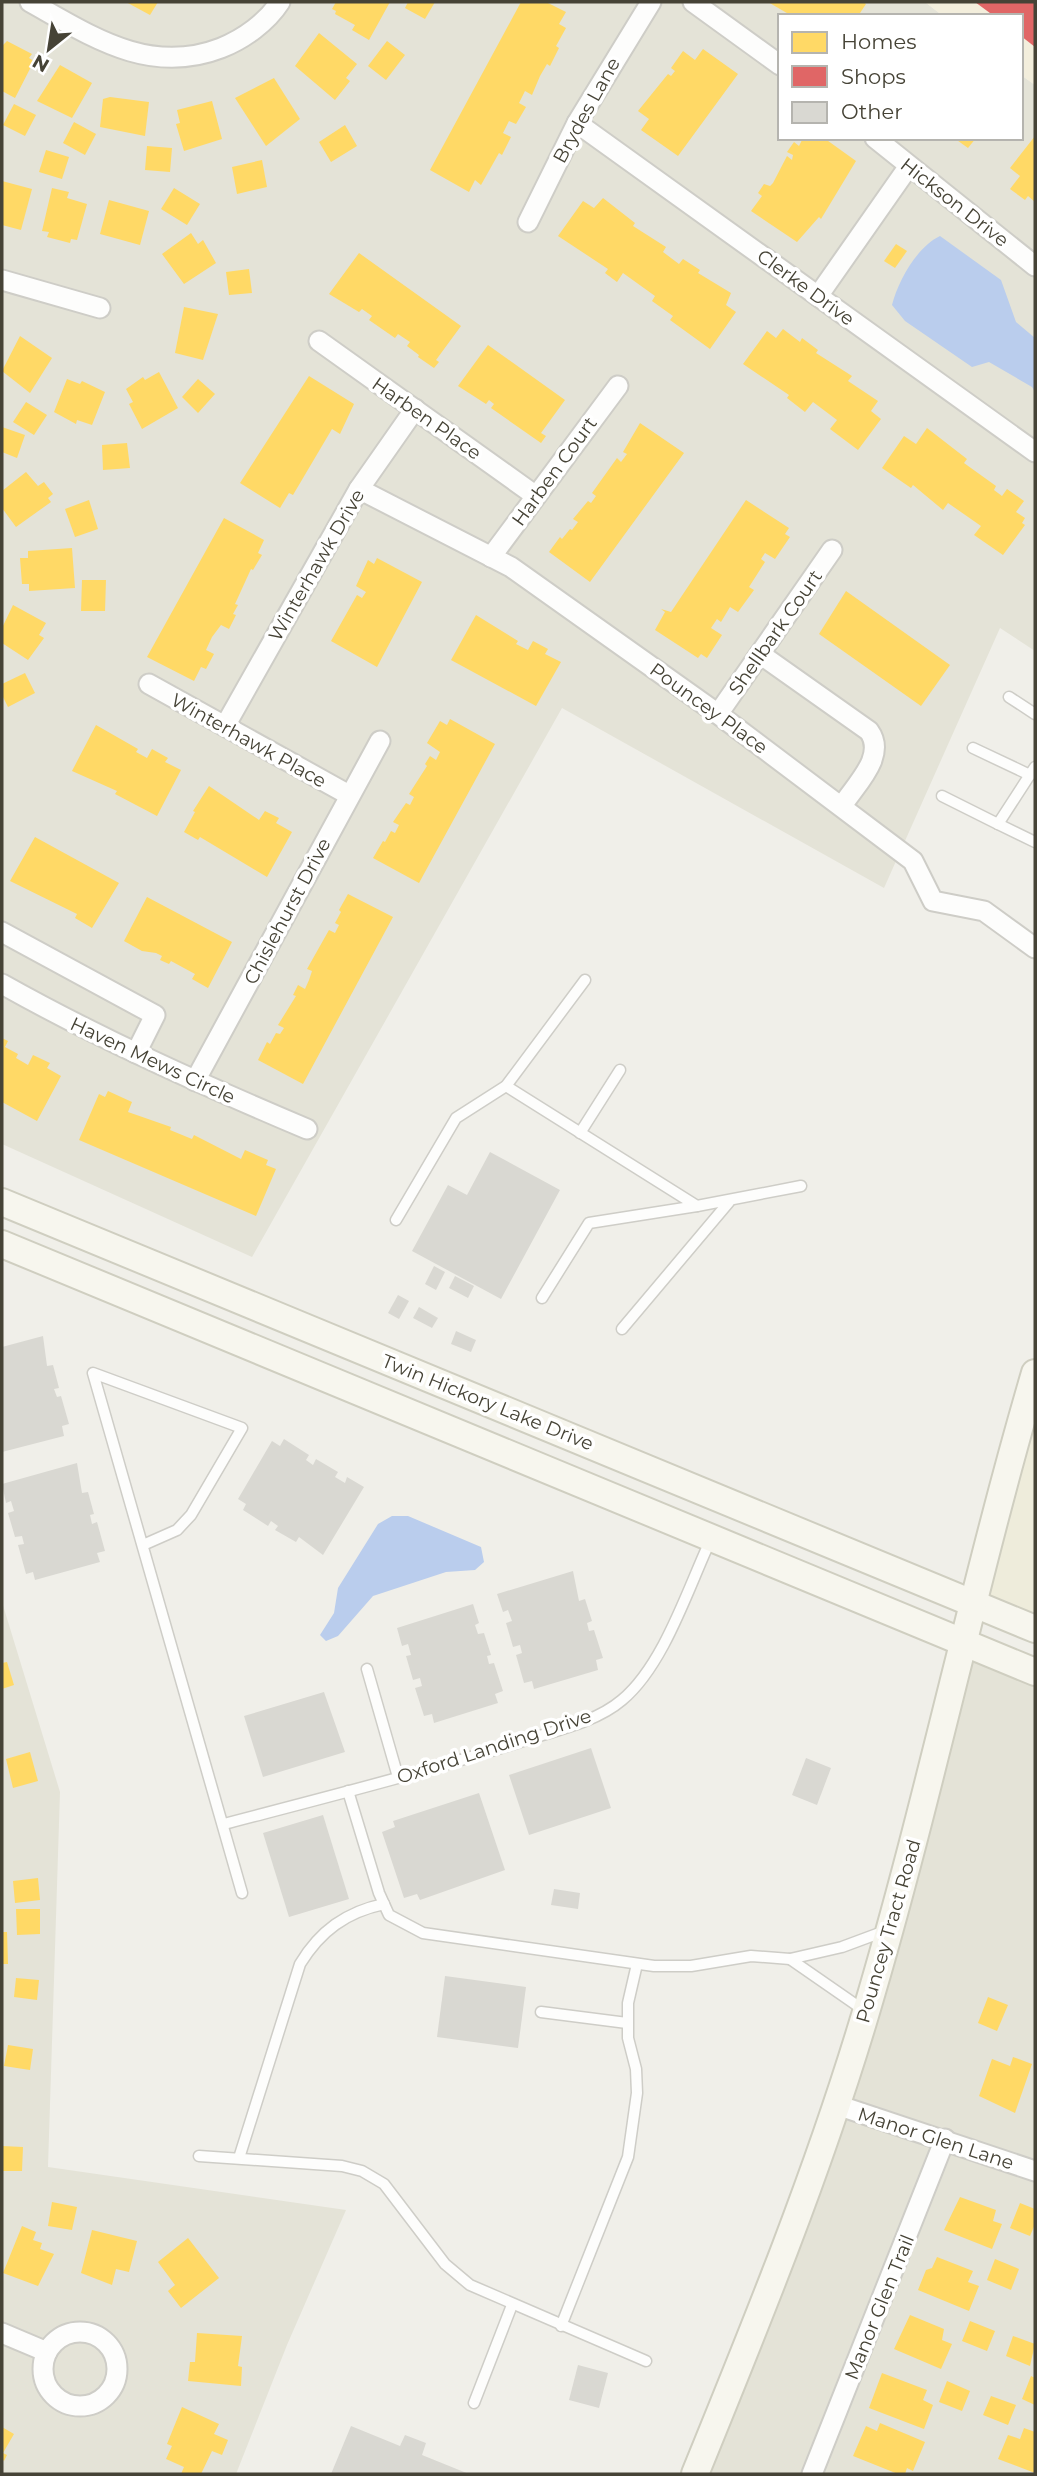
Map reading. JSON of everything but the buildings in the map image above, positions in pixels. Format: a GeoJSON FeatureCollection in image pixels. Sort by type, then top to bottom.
{"type":"FeatureCollection","features":[{"type":"Feature","properties":{"kind":"street"},"geometry":{"type":"LineString","coordinates":[[30,2],[131,54],[181,59],[207,54],[233,43],[257,27],[280,2]]}},
{"type":"Feature","properties":{"kind":"street","name":"Brydes Lane"},"geometry":{"type":"LineString","coordinates":[[527,222],[577,123],[651,2]]}},
{"type":"Feature","properties":{"kind":"street"},"geometry":{"type":"LineString","coordinates":[[693,2],[778,64]]}},
{"type":"Feature","properties":{"kind":"street","name":"Clerke Drive"},"geometry":{"type":"LineString","coordinates":[[577,123],[1035,452]]}},
{"type":"Feature","properties":{"kind":"street","name":"Hickson Drive"},"geometry":{"type":"LineString","coordinates":[[876,140],[1035,266]]}},
{"type":"Feature","properties":{"kind":"street"},"geometry":{"type":"LineString","coordinates":[[818,296],[909,166]]}},
{"type":"Feature","properties":{"kind":"street"},"geometry":{"type":"LineString","coordinates":[[2,280],[100,307]]}},
{"type":"Feature","properties":{"kind":"street","name":"Harben Place"},"geometry":{"type":"LineString","coordinates":[[318,341],[536,496]]}},
{"type":"Feature","properties":{"kind":"street","name":"Harben Court"},"geometry":{"type":"LineString","coordinates":[[491,557],[618,386]]}},
{"type":"Feature","properties":{"kind":"street","name":"Winterhawk Drive"},"geometry":{"type":"LineString","coordinates":[[225,726],[359,489],[415,410]]}},
{"type":"Feature","properties":{"kind":"street","name":"Pouncey Place"},"geometry":{"type":"LineString","coordinates":[[359,489],[518,571],[718,714],[913,861],[933,901],[984,911],[1035,948]]}},
{"type":"Feature","properties":{"kind":"street","name":"Shellbark Court"},"geometry":{"type":"LineString","coordinates":[[718,714],[832,550]]}},
{"type":"Feature","properties":{"kind":"street"},"geometry":{"type":"LineString","coordinates":[[760,654],[869,731],[877,741],[876,754],[842,806]]}},
{"type":"Feature","properties":{"kind":"street","name":"Winterhawk Place"},"geometry":{"type":"LineString","coordinates":[[149,684],[349,795]]}},
{"type":"Feature","properties":{"kind":"street","name":"Chislehurst Drive"},"geometry":{"type":"LineString","coordinates":[[195,1081],[380,741]]}},
{"type":"Feature","properties":{"kind":"street"},"geometry":{"type":"LineString","coordinates":[[2,932],[155,1015],[135,1054]]}},
{"type":"Feature","properties":{"kind":"street","name":"Haven Mews Circle"},"geometry":{"type":"LineString","coordinates":[[2,984],[135,1054],[307,1129]]}},
{"type":"Feature","properties":{"kind":"street","name":"Twin Hickory Lake Drive"},"geometry":{"type":"LineString","coordinates":[[2,1202],[1035,1629]]}},
{"type":"Feature","properties":{"kind":"street","name":"Twin Hickory Lake Drive"},"geometry":{"type":"LineString","coordinates":[[2,1244],[1035,1672]]}},
{"type":"Feature","properties":{"kind":"street","name":"Pouncey Tract Road"},"geometry":{"type":"LineString","coordinates":[[695,2474],[769,2292],[837,2105],[866,2012],[965,1643],[1010,1458],[1035,1373]]}},
{"type":"Feature","properties":{"kind":"street","name":"Manor Glen Lane"},"geometry":{"type":"LineString","coordinates":[[837,2105],[1035,2171]]}},
{"type":"Feature","properties":{"kind":"street","name":"Manor Glen Trail"},"geometry":{"type":"LineString","coordinates":[[812,2474],[945,2139]]}},
{"type":"Feature","properties":{"kind":"street"},"geometry":{"type":"LineString","coordinates":[[2,2333],[47,2352]]}},
{"type":"Feature","properties":{"kind":"lane"},"geometry":{"type":"LineString","coordinates":[[1009,697],[1035,714]]}},
{"type":"Feature","properties":{"kind":"lane"},"geometry":{"type":"LineString","coordinates":[[973,748],[1033,771],[998,824]]}},
{"type":"Feature","properties":{"kind":"lane"},"geometry":{"type":"LineString","coordinates":[[942,796],[1035,842]]}},
{"type":"Feature","properties":{"kind":"lane"},"geometry":{"type":"LineString","coordinates":[[396,1220],[456,1118],[506,1086],[585,980]]}},
{"type":"Feature","properties":{"kind":"lane"},"geometry":{"type":"LineString","coordinates":[[580,1133],[620,1070]]}},
{"type":"Feature","properties":{"kind":"lane"},"geometry":{"type":"LineString","coordinates":[[506,1086],[697,1206]]}},
{"type":"Feature","properties":{"kind":"lane"},"geometry":{"type":"LineString","coordinates":[[542,1298],[589,1223],[729,1202],[801,1186]]}},
{"type":"Feature","properties":{"kind":"lane"},"geometry":{"type":"LineString","coordinates":[[622,1329],[729,1202]]}},
{"type":"Feature","properties":{"kind":"lane"},"geometry":{"type":"LineString","coordinates":[[143,1545],[177,1530],[191,1516],[242,1428],[93,1373],[242,1893]]}},
{"type":"Feature","properties":{"kind":"lane","name":"Oxford Landing Drive"},"geometry":{"type":"LineString","coordinates":[[224,1824],[398,1777],[584,1721],[621,1701],[643,1679],[711,1538]]}},
{"type":"Feature","properties":{"kind":"lane"},"geometry":{"type":"LineString","coordinates":[[367,1669],[398,1777]]}},
{"type":"Feature","properties":{"kind":"lane"},"geometry":{"type":"LineString","coordinates":[[348,1791],[389,1915],[422,1933],[637,1964],[691,1966],[751,1955],[790,1959],[842,1948],[889,1930]]}},
{"type":"Feature","properties":{"kind":"lane"},"geometry":{"type":"LineString","coordinates":[[239,2158],[300,1964],[318,1939],[341,1919],[384,1904]]}},
{"type":"Feature","properties":{"kind":"lane"},"geometry":{"type":"LineString","coordinates":[[790,1959],[866,2012]]}},
{"type":"Feature","properties":{"kind":"lane"},"geometry":{"type":"LineString","coordinates":[[561,2326],[628,2157],[637,2093],[627,2023],[631,1983],[637,1964]]}},
{"type":"Feature","properties":{"kind":"lane"},"geometry":{"type":"LineString","coordinates":[[541,2012],[627,2023]]}},
{"type":"Feature","properties":{"kind":"lane"},"geometry":{"type":"LineString","coordinates":[[199,2155],[342,2166],[373,2177],[384,2184],[457,2275],[484,2294],[646,2361]]}},
{"type":"Feature","properties":{"kind":"lane"},"geometry":{"type":"LineString","coordinates":[[474,2403],[512,2305]]}},
{"type":"Feature","properties":{"kind":"shaded area"},"geometry":{"type":"Polygon","coordinates":[[[2,2],[925,2],[940,14],[778,14],[778,140],[1023,140],[1023,76],[1035,85],[1035,651],[1000,628],[884,888],[562,708],[252,1257],[2,1144],[2,2]]]}},
{"type":"Feature","properties":{"kind":"shaded area"},"geometry":{"type":"Polygon","coordinates":[[[925,2],[1035,2],[1035,85],[1023,76],[1023,14],[940,14],[925,2]]]}},
{"type":"Feature","properties":{"kind":"shaded area"},"geometry":{"type":"Polygon","coordinates":[[[1035,1375],[1035,1629],[974,1603],[1035,1375]]]}},
{"type":"Feature","properties":{"kind":"shaded area"},"geometry":{"type":"Polygon","coordinates":[[[2,1602],[60,1792],[48,2167],[346,2210],[287,2345],[236,2474],[2,2474],[2,1602]]]}},
{"type":"Feature","properties":{"kind":"shaded area"},"geometry":{"type":"Polygon","coordinates":[[[965,1643],[1035,1672],[1035,2474],[695,2474],[784,2255],[965,1643]]]}},
{"type":"Feature","properties":{"kind":"water"},"geometry":{"type":"Polygon","coordinates":[[[940,236],[1001,280],[1016,322],[1035,338],[1035,392],[1032,387],[989,362],[972,367],[905,321],[892,305],[916,256],[940,236]]]}},
{"type":"Feature","properties":{"kind":"water"},"geometry":{"type":"Polygon","coordinates":[[[392,1516],[408,1516],[481,1547],[484,1562],[475,1570],[446,1572],[373,1596],[338,1636],[326,1641],[320,1635],[334,1613],[338,1588],[378,1524],[392,1516]]]}}]}
